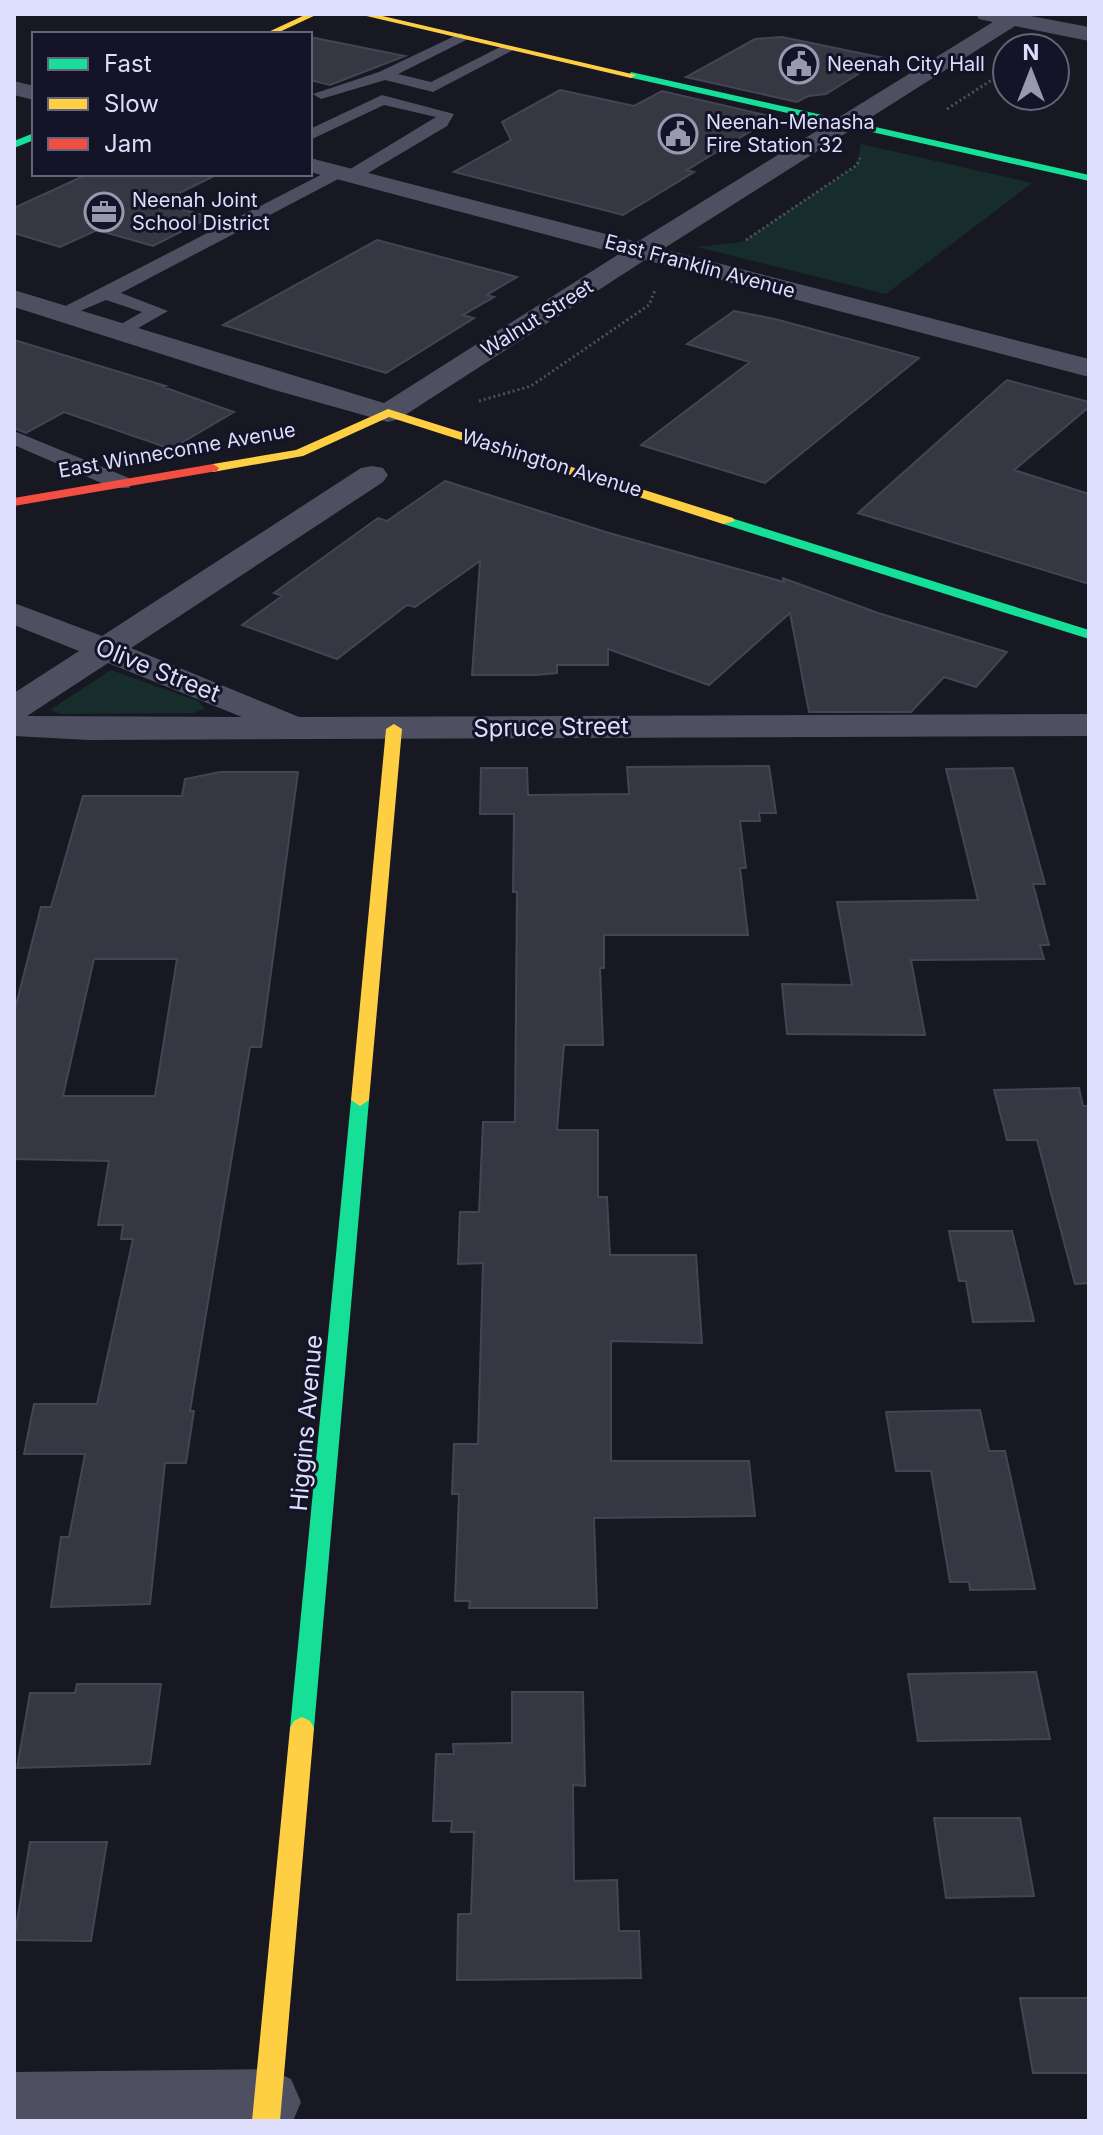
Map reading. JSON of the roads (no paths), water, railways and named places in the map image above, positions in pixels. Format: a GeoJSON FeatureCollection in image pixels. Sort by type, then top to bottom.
{"type":"FeatureCollection","features":[{"type":"Feature","properties":{"kind":"street"},"geometry":{"type":"LineString","coordinates":[[273,32],[314,14]]}},
{"type":"Feature","properties":{"kind":"street"},"geometry":{"type":"LineString","coordinates":[[362,14],[1089,178]]}},
{"type":"Feature","properties":{"kind":"street"},"geometry":{"type":"LineString","coordinates":[[987,14],[1089,34]]}},
{"type":"Feature","properties":{"kind":"street","name":"Walnut Street"},"geometry":{"type":"LineString","coordinates":[[388,413],[1011,19]]}},
{"type":"Feature","properties":{"kind":"street","name":"East Franklin Avenue"},"geometry":{"type":"LineString","coordinates":[[312,166],[1089,368]]}},
{"type":"Feature","properties":{"kind":"street","name":"Washington Avenue"},"geometry":{"type":"LineString","coordinates":[[14,298],[484,441],[1089,635]]}},
{"type":"Feature","properties":{"kind":"street","name":"East Winneconne Avenue"},"geometry":{"type":"LineString","coordinates":[[14,502],[299,453],[344,436],[388,413]]}},
{"type":"Feature","properties":{"kind":"street"},"geometry":{"type":"LineString","coordinates":[[424,444],[484,441]]}},
{"type":"Feature","properties":{"kind":"street"},"geometry":{"type":"LineString","coordinates":[[299,453],[343,454]]}},
{"type":"Feature","properties":{"kind":"street"},"geometry":{"type":"LineString","coordinates":[[14,709],[109,650],[372,475]]}},
{"type":"Feature","properties":{"kind":"street","name":"Olive Street"},"geometry":{"type":"LineString","coordinates":[[14,613],[302,728]]}},
{"type":"Feature","properties":{"kind":"street","name":"Spruce Street"},"geometry":{"type":"LineString","coordinates":[[14,724],[26,728],[394,729],[1089,725]]}},
{"type":"Feature","properties":{"kind":"street","name":"Higgins Avenue"},"geometry":{"type":"LineString","coordinates":[[267,2112],[394,729]]}},
{"type":"Feature","properties":{"kind":"street"},"geometry":{"type":"LineString","coordinates":[[14,2105],[267,2112]]}},
{"type":"Feature","properties":{"kind":"lane"},"geometry":{"type":"LineString","coordinates":[[314,95],[384,75],[461,37]]}},
{"type":"Feature","properties":{"kind":"lane"},"geometry":{"type":"LineString","coordinates":[[384,75],[433,87],[509,48]]}},
{"type":"Feature","properties":{"kind":"lane"},"geometry":{"type":"LineString","coordinates":[[61,313],[346,174],[441,123],[446,114],[382,100],[312,134]]}},
{"type":"Feature","properties":{"kind":"lane"},"geometry":{"type":"LineString","coordinates":[[105,294],[159,311],[119,331]]}},
{"type":"Feature","properties":{"kind":"lane"},"geometry":{"type":"LineString","coordinates":[[14,437],[121,483]]}},
{"type":"Feature","properties":{"kind":"place","name":"Neenah City Hall"},"geometry":{"type":"Point","coordinates":[799,64]}},
{"type":"Feature","properties":{"kind":"place","name":"Neenah-Menasha Fire Station 32"},"geometry":{"type":"Point","coordinates":[678,134]}},
{"type":"Feature","properties":{"kind":"place","name":"Neenah Joint School District"},"geometry":{"type":"Point","coordinates":[104,212]}}]}
